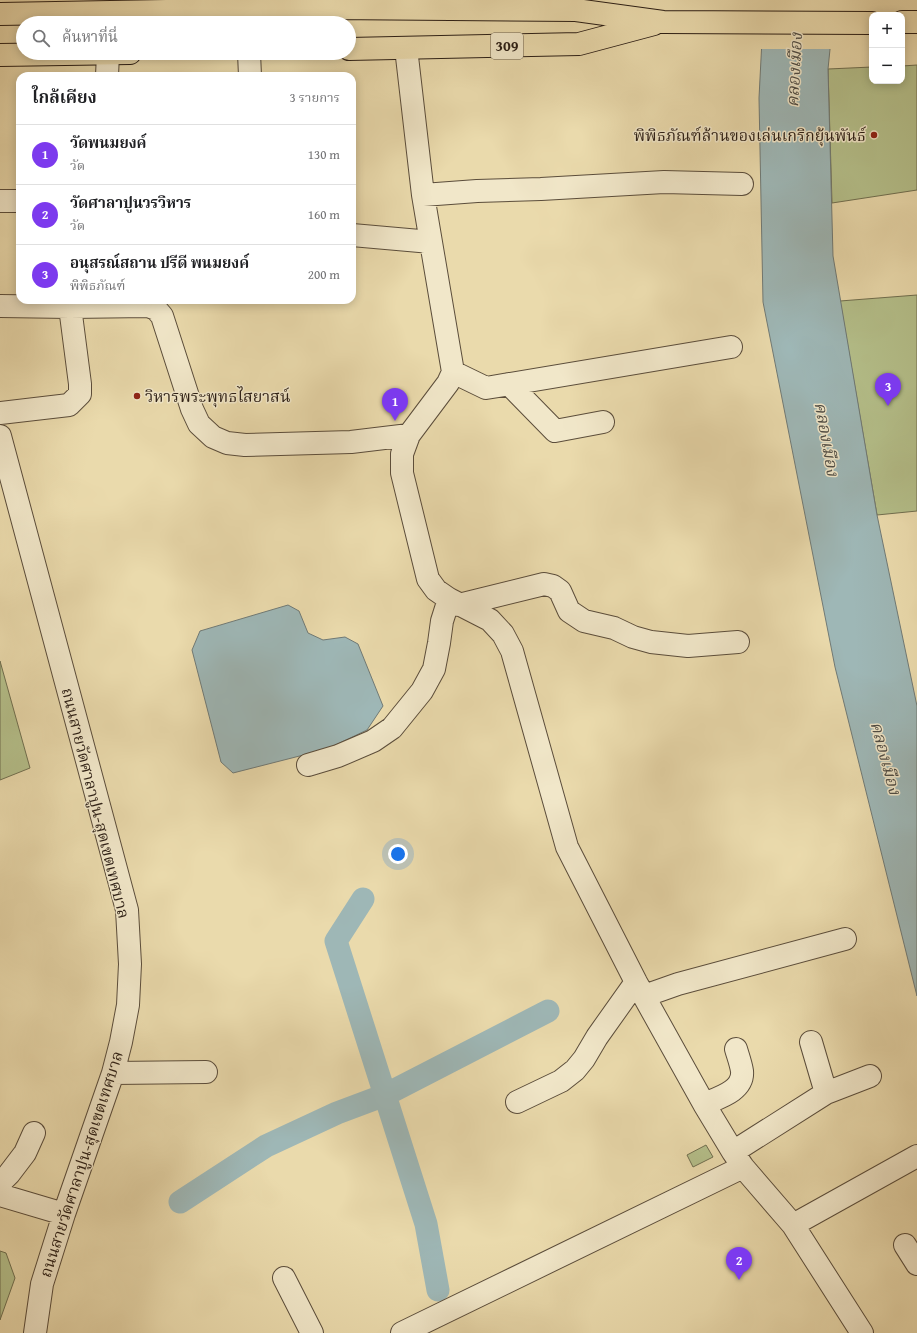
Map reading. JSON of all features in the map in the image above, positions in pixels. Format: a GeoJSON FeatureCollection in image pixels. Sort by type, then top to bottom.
{"type":"FeatureCollection","features":[{"type":"Feature","properties":{"kind":"main road","name":"309"},"geometry":{"type":"LineString","coordinates":[[0,14],[332,4],[476,4],[576,10],[663,22],[868,23]]}},
{"type":"Feature","properties":{"kind":"main road","name":"309"},"geometry":{"type":"LineString","coordinates":[[356,49],[579,44],[663,22]]}},
{"type":"Feature","properties":{"kind":"main road"},"geometry":{"type":"LineString","coordinates":[[905,22],[917,22]]}},
{"type":"Feature","properties":{"kind":"main road"},"geometry":{"type":"LineString","coordinates":[[0,55],[16,55]]}},
{"type":"Feature","properties":{"kind":"street"},"geometry":{"type":"LineString","coordinates":[[406,48],[423,195],[453,372],[448,383],[409,435],[402,454],[402,473],[428,580],[436,590],[454,602],[490,620],[503,634],[512,651],[567,847],[640,989],[704,1104],[738,1160],[793,1225],[856,1331]]}},
{"type":"Feature","properties":{"kind":"street"},"geometry":{"type":"LineString","coordinates":[[107,72],[108,60]]}},
{"type":"Feature","properties":{"kind":"street"},"geometry":{"type":"LineString","coordinates":[[249,60],[250,72]]}},
{"type":"Feature","properties":{"kind":"street"},"geometry":{"type":"LineString","coordinates":[[423,195],[477,190],[541,189],[664,182],[742,184]]}},
{"type":"Feature","properties":{"kind":"street"},"geometry":{"type":"LineString","coordinates":[[0,201],[16,201]]}},
{"type":"Feature","properties":{"kind":"street"},"geometry":{"type":"LineString","coordinates":[[356,235],[431,242]]}},
{"type":"Feature","properties":{"kind":"street"},"geometry":{"type":"LineString","coordinates":[[0,306],[148,306],[156,309],[162,316],[192,409],[199,424],[213,438],[227,443],[245,445],[351,442],[409,435]]}},
{"type":"Feature","properties":{"kind":"street"},"geometry":{"type":"LineString","coordinates":[[0,413],[69,405],[80,394],[70,307]]}},
{"type":"Feature","properties":{"kind":"street"},"geometry":{"type":"LineString","coordinates":[[453,372],[486,388],[731,347]]}},
{"type":"Feature","properties":{"kind":"street"},"geometry":{"type":"LineString","coordinates":[[509,384],[555,431],[603,422]]}},
{"type":"Feature","properties":{"kind":"street","name":"ถนนสายวัดศาลาปูน-สุดเขตเทศบาล"},"geometry":{"type":"LineString","coordinates":[[0,436],[127,910],[130,964],[128,1005],[113,1073],[64,1214],[42,1284],[35,1333]]}},
{"type":"Feature","properties":{"kind":"street"},"geometry":{"type":"LineString","coordinates":[[308,765],[338,756],[373,741],[392,728],[422,691],[434,669],[442,621],[454,602],[544,584],[553,586],[560,591],[569,611],[584,621],[614,628],[633,637],[651,642],[688,646],[738,642]]}},
{"type":"Feature","properties":{"kind":"street"},"geometry":{"type":"LineString","coordinates":[[517,1102],[561,1081],[575,1070],[584,1059],[597,1037],[640,989],[678,984],[845,939]]}},
{"type":"Feature","properties":{"kind":"street"},"geometry":{"type":"LineString","coordinates":[[811,1042],[826,1093]]}},
{"type":"Feature","properties":{"kind":"street"},"geometry":{"type":"LineString","coordinates":[[704,1104],[731,1092],[740,1083],[742,1071],[736,1049]]}},
{"type":"Feature","properties":{"kind":"street"},"geometry":{"type":"LineString","coordinates":[[113,1073],[206,1072]]}},
{"type":"Feature","properties":{"kind":"street"},"geometry":{"type":"LineString","coordinates":[[402,1333],[738,1160],[826,1093],[870,1076]]}},
{"type":"Feature","properties":{"kind":"street"},"geometry":{"type":"LineString","coordinates":[[0,1183],[10,1174],[25,1153],[34,1133]]}},
{"type":"Feature","properties":{"kind":"street"},"geometry":{"type":"LineString","coordinates":[[793,1225],[917,1156]]}},
{"type":"Feature","properties":{"kind":"street"},"geometry":{"type":"LineString","coordinates":[[0,1195],[64,1214]]}},
{"type":"Feature","properties":{"kind":"street"},"geometry":{"type":"LineString","coordinates":[[905,1245],[917,1264]]}},
{"type":"Feature","properties":{"kind":"street"},"geometry":{"type":"LineString","coordinates":[[284,1278],[312,1333]]}},
{"type":"Feature","properties":{"kind":"green space","name":"พิพิธภัณฑ์ล้านของเล่นเกริกยุ้นพันธ์"},"geometry":{"type":"Polygon","coordinates":[[[917,65],[917,190],[832,203],[828,69],[869,67],[869,84],[905,84],[905,66],[917,65]]]}},
{"type":"Feature","properties":{"kind":"green space"},"geometry":{"type":"Polygon","coordinates":[[[917,295],[917,511],[877,515],[840,301],[917,295]]]}},
{"type":"Feature","properties":{"kind":"green space"},"geometry":{"type":"Polygon","coordinates":[[[0,661],[30,768],[0,780],[0,661]]]}},
{"type":"Feature","properties":{"kind":"green space"},"geometry":{"type":"Polygon","coordinates":[[[706,1145],[713,1157],[693,1167],[687,1155],[706,1145]]]}},
{"type":"Feature","properties":{"kind":"green space"},"geometry":{"type":"Polygon","coordinates":[[[0,1251],[6,1253],[15,1278],[0,1320],[0,1251]]]}},
{"type":"Feature","properties":{"kind":"water","name":"คลองเมือง"},"geometry":{"type":"Polygon","coordinates":[[[764,0],[835,0],[828,69],[833,256],[877,515],[917,706],[917,996],[835,667],[763,302],[759,98],[764,0]]]}},
{"type":"Feature","properties":{"kind":"water"},"geometry":{"type":"Polygon","coordinates":[[[288,605],[299,611],[308,633],[323,640],[345,637],[358,644],[383,706],[367,730],[327,749],[233,773],[221,762],[192,650],[200,631],[288,605]]]}},
{"type":"Feature","properties":{"kind":"pier"},"geometry":{"type":"Polygon","coordinates":[[[762,0],[837,0],[832,49],[759,49],[762,0]]]}},
{"type":"Feature","properties":{"kind":"waterway"},"geometry":{"type":"LineString","coordinates":[[363,899],[336,941],[426,1224],[438,1290]]}},
{"type":"Feature","properties":{"kind":"waterway"},"geometry":{"type":"LineString","coordinates":[[180,1202],[266,1146],[337,1113],[385,1095],[548,1011]]}},
{"type":"Feature","properties":{"kind":"place","name":"พิพิธภัณฑ์ล้านของเล่นเกริกยุ้นพันธ์"},"geometry":{"type":"Point","coordinates":[874,135]}},
{"type":"Feature","properties":{"kind":"place","name":"วิหารพระพุทธไสยาสน์"},"geometry":{"type":"Point","coordinates":[137,396]}},
{"type":"Feature","properties":{"kind":"place","name":"อนุสรณ์สถาน ปรีดี พนมยงค์"},"geometry":{"type":"Point","coordinates":[888,406]}},
{"type":"Feature","properties":{"kind":"place","name":"วัดพนมยงค์"},"geometry":{"type":"Point","coordinates":[395,421]}},
{"type":"Feature","properties":{"kind":"place","name":"วัดศาลาปูนวรวิหาร"},"geometry":{"type":"Point","coordinates":[739,1280]}}]}
